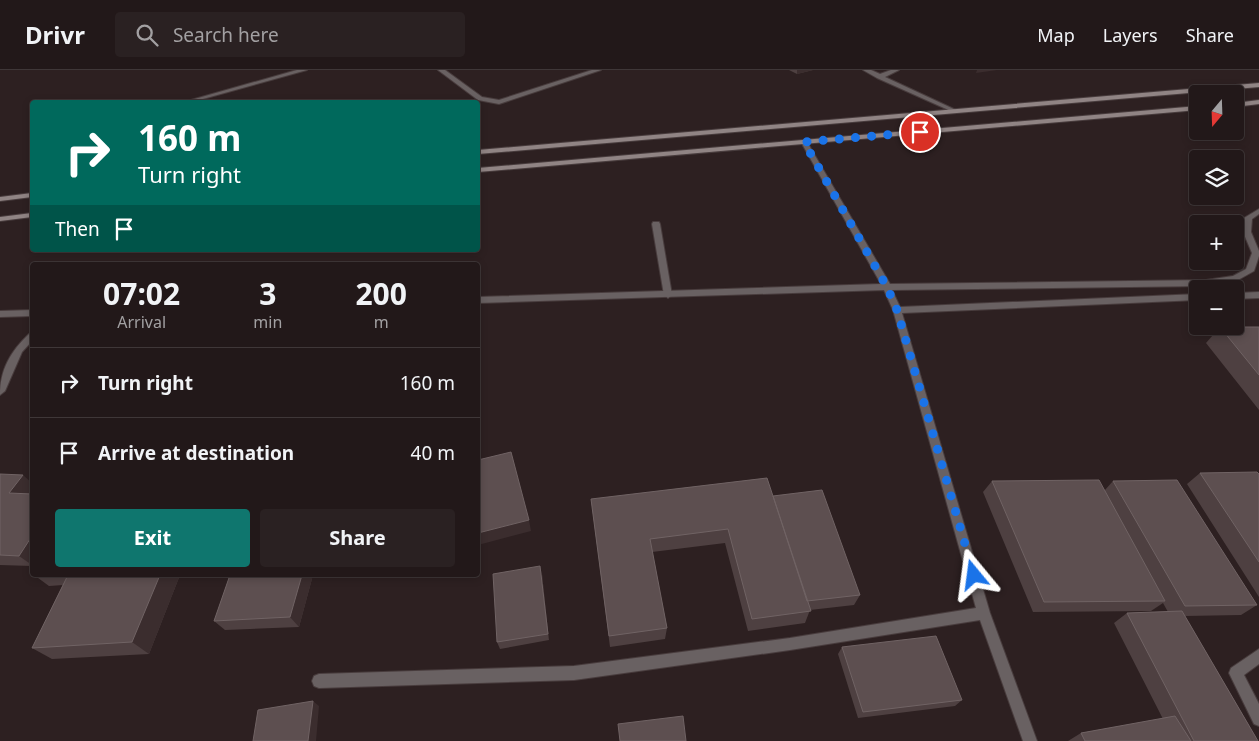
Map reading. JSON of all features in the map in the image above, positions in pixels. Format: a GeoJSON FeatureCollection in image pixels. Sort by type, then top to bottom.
{"type":"FeatureCollection","features":[{"type":"Feature","properties":{"kind":"main road"},"geometry":{"type":"LineString","coordinates":[[480,152],[1259,85]]}},
{"type":"Feature","properties":{"kind":"main road"},"geometry":{"type":"LineString","coordinates":[[1244,103],[1259,102]]}},
{"type":"Feature","properties":{"kind":"main road"},"geometry":{"type":"LineString","coordinates":[[480,170],[1189,109]]}},
{"type":"Feature","properties":{"kind":"main road"},"geometry":{"type":"LineString","coordinates":[[0,199],[30,195]]}},
{"type":"Feature","properties":{"kind":"main road"},"geometry":{"type":"LineString","coordinates":[[0,219],[30,215]]}},
{"type":"Feature","properties":{"kind":"street"},"geometry":{"type":"LineString","coordinates":[[206,100],[304,70]]}},
{"type":"Feature","properties":{"kind":"street"},"geometry":{"type":"LineString","coordinates":[[440,70],[480,99],[500,102],[598,70]]}},
{"type":"Feature","properties":{"kind":"street"},"geometry":{"type":"LineString","coordinates":[[866,70],[955,111]]}},
{"type":"Feature","properties":{"kind":"street"},"geometry":{"type":"LineString","coordinates":[[879,77],[896,70]]}},
{"type":"Feature","properties":{"kind":"street"},"geometry":{"type":"LineString","coordinates":[[804,142],[887,287],[897,310],[984,612],[1030,741]]}},
{"type":"Feature","properties":{"kind":"street"},"geometry":{"type":"LineString","coordinates":[[480,300],[887,287],[1206,283],[1235,278],[1250,271],[1256,253],[1247,232],[1248,218],[1259,211]]}},
{"type":"Feature","properties":{"kind":"street"},"geometry":{"type":"LineString","coordinates":[[656,224],[668,295]]}},
{"type":"Feature","properties":{"kind":"street"},"geometry":{"type":"LineString","coordinates":[[1244,296],[1259,295]]}},
{"type":"Feature","properties":{"kind":"street"},"geometry":{"type":"LineString","coordinates":[[897,310],[1189,297]]}},
{"type":"Feature","properties":{"kind":"street"},"geometry":{"type":"LineString","coordinates":[[0,314],[30,313]]}},
{"type":"Feature","properties":{"kind":"street"},"geometry":{"type":"LineString","coordinates":[[0,392],[18,350],[30,338]]}},
{"type":"Feature","properties":{"kind":"street"},"geometry":{"type":"LineString","coordinates":[[319,681],[574,673],[790,644],[984,612]]}},
{"type":"Feature","properties":{"kind":"street"},"geometry":{"type":"LineString","coordinates":[[1259,656],[1256,656],[1236,673],[1259,719]]}},
{"type":"Feature","properties":{"kind":"building"},"geometry":{"type":"Polygon","coordinates":[[[1244,327],[1259,327],[1259,375],[1226,335],[1244,335],[1244,327]]]}},
{"type":"Feature","properties":{"kind":"building"},"geometry":{"type":"Polygon","coordinates":[[[511,452],[529,520],[480,532],[480,460],[511,452]]]}},
{"type":"Feature","properties":{"kind":"building"},"geometry":{"type":"Polygon","coordinates":[[[1257,472],[1259,474],[1259,562],[1200,473],[1257,472]]]}},
{"type":"Feature","properties":{"kind":"building"},"geometry":{"type":"Polygon","coordinates":[[[0,474],[23,475],[9,493],[30,494],[30,539],[19,556],[0,555],[0,474]]]}},
{"type":"Feature","properties":{"kind":"building"},"geometry":{"type":"Polygon","coordinates":[[[767,478],[811,611],[752,619],[728,529],[650,539],[667,628],[609,636],[591,499],[767,478]]]}},
{"type":"Feature","properties":{"kind":"building"},"geometry":{"type":"Polygon","coordinates":[[[1099,480],[1165,601],[1044,602],[992,481],[1099,480]]]}},
{"type":"Feature","properties":{"kind":"building"},"geometry":{"type":"Polygon","coordinates":[[[1177,480],[1257,605],[1185,606],[1113,481],[1177,480]]]}},
{"type":"Feature","properties":{"kind":"building"},"geometry":{"type":"Polygon","coordinates":[[[822,490],[860,595],[807,601],[773,496],[822,490]]]}},
{"type":"Feature","properties":{"kind":"building"},"geometry":{"type":"Polygon","coordinates":[[[540,566],[548,634],[497,642],[493,574],[540,566]]]}},
{"type":"Feature","properties":{"kind":"building"},"geometry":{"type":"Polygon","coordinates":[[[67,577],[159,577],[132,642],[32,648],[67,577]]]}},
{"type":"Feature","properties":{"kind":"building"},"geometry":{"type":"Polygon","coordinates":[[[229,577],[301,577],[290,617],[214,621],[229,577]]]}},
{"type":"Feature","properties":{"kind":"building"},"geometry":{"type":"Polygon","coordinates":[[[1182,611],[1258,741],[1194,741],[1127,613],[1182,611]]]}},
{"type":"Feature","properties":{"kind":"building"},"geometry":{"type":"Polygon","coordinates":[[[936,636],[962,700],[863,712],[842,647],[936,636]]]}},
{"type":"Feature","properties":{"kind":"building"},"geometry":{"type":"Polygon","coordinates":[[[313,701],[308,741],[253,741],[258,710],[313,701]]]}},
{"type":"Feature","properties":{"kind":"building"},"geometry":{"type":"Polygon","coordinates":[[[683,716],[686,741],[620,741],[618,724],[683,716]]]}},
{"type":"Feature","properties":{"kind":"building"},"geometry":{"type":"Polygon","coordinates":[[[1175,716],[1191,741],[1085,741],[1081,733],[1175,716]]]}},
{"type":"Feature","properties":{"kind":"route"},"geometry":{"type":"LineString","coordinates":[[920,132],[804,142],[887,287],[897,310],[974,575]]}}]}
